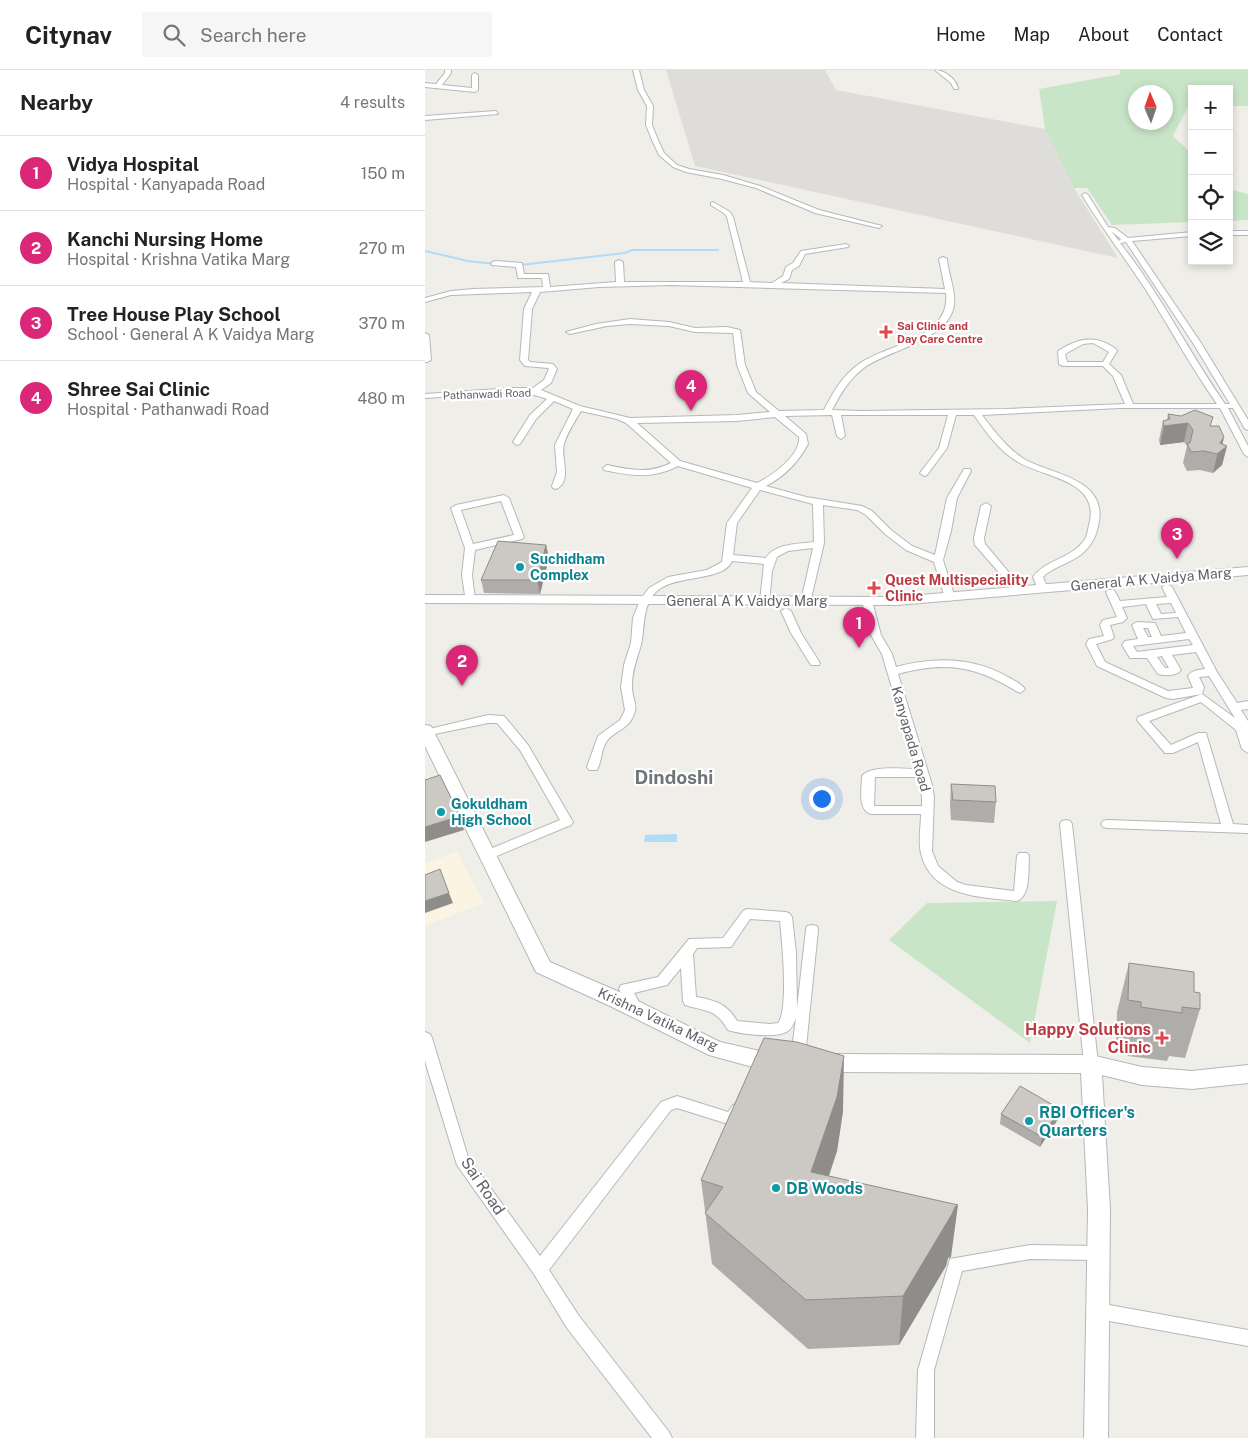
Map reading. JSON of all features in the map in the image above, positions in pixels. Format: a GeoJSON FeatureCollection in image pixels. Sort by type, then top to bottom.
{"type":"FeatureCollection","features":[{"type":"Feature","properties":{"kind":"main road","name":"General A K Vaidya Marg"},"geometry":{"type":"LineString","coordinates":[[425,599],[786,611],[868,606],[1019,590],[1248,571]]}},
{"type":"Feature","properties":{"kind":"main road","name":"General A K Vaidya Marg"},"geometry":{"type":"LineString","coordinates":[[425,610],[643,606],[765,601],[806,601],[868,606],[941,608],[1171,594],[1248,579]]}},
{"type":"Feature","properties":{"kind":"main road","name":"Krishna Vatika Marg"},"geometry":{"type":"LineString","coordinates":[[426,732],[543,967],[765,1069],[797,1063],[1091,1064],[1142,1076],[1192,1080],[1248,1074]]}},
{"type":"Feature","properties":{"kind":"main road"},"geometry":{"type":"LineString","coordinates":[[1091,1064],[1099,1209],[1096,1438]]}},
{"type":"Feature","properties":{"kind":"street"},"geometry":{"type":"LineString","coordinates":[[438,86],[448,73],[448,70]]}},
{"type":"Feature","properties":{"kind":"street"},"geometry":{"type":"LineString","coordinates":[[636,70],[641,90],[649,106],[649,125],[661,154],[675,166],[688,171],[723,177],[750,185],[817,212],[879,226]]}},
{"type":"Feature","properties":{"kind":"street"},"geometry":{"type":"LineString","coordinates":[[938,70],[953,82],[956,88]]}},
{"type":"Feature","properties":{"kind":"street"},"geometry":{"type":"LineString","coordinates":[[425,86],[475,90],[475,75]]}},
{"type":"Feature","properties":{"kind":"street"},"geometry":{"type":"LineString","coordinates":[[425,118],[496,113]]}},
{"type":"Feature","properties":{"kind":"street"},"geometry":{"type":"LineString","coordinates":[[1085,195],[1183,342],[1199,372],[1222,405],[1248,454]]}},
{"type":"Feature","properties":{"kind":"street"},"geometry":{"type":"LineString","coordinates":[[713,204],[728,213],[730,217],[747,284]]}},
{"type":"Feature","properties":{"kind":"street"},"geometry":{"type":"LineString","coordinates":[[1106,228],[1113,230],[1128,241],[1197,343],[1248,427]]}},
{"type":"Feature","properties":{"kind":"street"},"geometry":{"type":"LineString","coordinates":[[1233,233],[1248,233]]}},
{"type":"Feature","properties":{"kind":"street"},"geometry":{"type":"LineString","coordinates":[[1115,241],[1188,234]]}},
{"type":"Feature","properties":{"kind":"street"},"geometry":{"type":"LineString","coordinates":[[773,285],[786,276],[789,269],[796,264],[803,252],[846,246]]}},
{"type":"Feature","properties":{"kind":"street"},"geometry":{"type":"LineString","coordinates":[[841,436],[832,413],[843,382],[869,360],[889,350],[922,338],[947,313],[950,305],[943,259]]}},
{"type":"Feature","properties":{"kind":"street"},"geometry":{"type":"LineString","coordinates":[[619,262],[620,284]]}},
{"type":"Feature","properties":{"kind":"street"},"geometry":{"type":"LineString","coordinates":[[495,263],[519,265],[521,276],[545,276],[547,290]]}},
{"type":"Feature","properties":{"kind":"street"},"geometry":{"type":"LineString","coordinates":[[425,300],[451,293],[547,290],[620,284],[747,284],[947,291]]}},
{"type":"Feature","properties":{"kind":"street"},"geometry":{"type":"LineString","coordinates":[[535,391],[548,381],[553,369],[550,366],[528,364],[524,360],[528,309],[537,290]]}},
{"type":"Feature","properties":{"kind":"street"},"geometry":{"type":"LineString","coordinates":[[570,332],[597,324],[637,321],[671,324],[696,330],[732,330],[739,335],[741,365],[752,393],[803,436],[803,444],[797,456],[771,480],[757,488],[732,522],[727,563],[710,573],[671,579],[652,590],[643,606],[626,687],[630,710],[625,722],[602,739],[593,767]]}},
{"type":"Feature","properties":{"kind":"street"},"geometry":{"type":"LineString","coordinates":[[425,335],[427,360]]}},
{"type":"Feature","properties":{"kind":"street"},"geometry":{"type":"LineString","coordinates":[[1105,364],[1113,350],[1104,343],[1076,342],[1061,353],[1063,364],[1105,364],[1117,375],[1130,406]]}},
{"type":"Feature","properties":{"kind":"street","name":"Pathanwadi Road"},"geometry":{"type":"LineString","coordinates":[[425,396],[515,390],[535,391],[578,408],[620,416],[629,421],[677,463],[757,488],[819,503],[859,508],[869,513],[888,532],[909,548],[937,560]]}},
{"type":"Feature","properties":{"kind":"street"},"geometry":{"type":"LineString","coordinates":[[517,442],[533,417],[553,398]]}},
{"type":"Feature","properties":{"kind":"street"},"geometry":{"type":"LineString","coordinates":[[629,421],[737,418],[777,414],[976,412],[1130,406],[1235,406]]}},
{"type":"Feature","properties":{"kind":"street"},"geometry":{"type":"LineString","coordinates":[[556,486],[561,472],[559,445],[578,408]]}},
{"type":"Feature","properties":{"kind":"street"},"geometry":{"type":"LineString","coordinates":[[924,474],[943,448],[953,412]]}},
{"type":"Feature","properties":{"kind":"street"},"geometry":{"type":"LineString","coordinates":[[976,412],[1003,447],[1022,461],[1079,485],[1090,493],[1096,509],[1089,540],[1074,557],[1043,569],[1038,577],[1043,589]]}},
{"type":"Feature","properties":{"kind":"street"},"geometry":{"type":"LineString","coordinates":[[607,468],[648,475],[663,471],[677,463]]}},
{"type":"Feature","properties":{"kind":"street"},"geometry":{"type":"LineString","coordinates":[[950,598],[937,560],[953,498],[967,471]]}},
{"type":"Feature","properties":{"kind":"street"},"geometry":{"type":"LineString","coordinates":[[470,548],[519,537],[504,498],[456,508],[470,548],[467,575],[470,600]]}},
{"type":"Feature","properties":{"kind":"street"},"geometry":{"type":"LineString","coordinates":[[806,601],[818,545],[819,503]]}},
{"type":"Feature","properties":{"kind":"street"},"geometry":{"type":"LineString","coordinates":[[985,506],[979,538],[980,545],[1019,590]]}},
{"type":"Feature","properties":{"kind":"street"},"geometry":{"type":"LineString","coordinates":[[765,601],[768,561],[774,553],[780,550],[818,545]]}},
{"type":"Feature","properties":{"kind":"street"},"geometry":{"type":"LineString","coordinates":[[728,558],[768,561]]}},
{"type":"Feature","properties":{"kind":"street"},"geometry":{"type":"LineString","coordinates":[[1212,672],[1195,674],[1193,676],[1199,687],[1198,691],[1173,696],[1101,664],[1091,644],[1093,641],[1109,637],[1105,625],[1107,622],[1122,618],[1113,598],[1150,601],[1171,594],[1212,672],[1248,730]]}},
{"type":"Feature","properties":{"kind":"street"},"geometry":{"type":"LineString","coordinates":[[1150,601],[1157,617],[1174,616]]}},
{"type":"Feature","properties":{"kind":"street","name":"Kanyapada Road"},"geometry":{"type":"LineString","coordinates":[[868,606],[876,635],[887,654],[923,773],[928,797],[927,851],[934,869],[953,885],[964,890],[1017,896],[1020,892],[1023,856]]}},
{"type":"Feature","properties":{"kind":"street"},"geometry":{"type":"LineString","coordinates":[[786,611],[796,634],[815,663]]}},
{"type":"Feature","properties":{"kind":"street"},"geometry":{"type":"LineString","coordinates":[[1145,641],[1137,625],[1139,624],[1151,625],[1158,639]]}},
{"type":"Feature","properties":{"kind":"street"},"geometry":{"type":"LineString","coordinates":[[1193,635],[1129,643],[1127,645],[1134,656],[1199,648]]}},
{"type":"Feature","properties":{"kind":"street"},"geometry":{"type":"LineString","coordinates":[[1150,654],[1162,672],[1175,672],[1165,652]]}},
{"type":"Feature","properties":{"kind":"street"},"geometry":{"type":"LineString","coordinates":[[892,672],[904,668],[965,664],[984,670],[1020,689]]}},
{"type":"Feature","properties":{"kind":"street"},"geometry":{"type":"LineString","coordinates":[[1228,829],[1203,736],[1169,750],[1142,720],[1202,698],[1241,728],[1248,749]]}},
{"type":"Feature","properties":{"kind":"street"},"geometry":{"type":"LineString","coordinates":[[1234,707],[1248,705]]}},
{"type":"Feature","properties":{"kind":"street"},"geometry":{"type":"LineString","coordinates":[[426,732],[489,719],[500,719],[525,748],[567,822],[487,855]]}},
{"type":"Feature","properties":{"kind":"street"},"geometry":{"type":"LineString","coordinates":[[923,773],[873,772],[868,776],[868,806],[871,810],[927,810]]}},
{"type":"Feature","properties":{"kind":"street"},"geometry":{"type":"LineString","coordinates":[[1065,824],[1091,1064]]}},
{"type":"Feature","properties":{"kind":"street"},"geometry":{"type":"LineString","coordinates":[[1107,824],[1248,830]]}},
{"type":"Feature","properties":{"kind":"street"},"geometry":{"type":"LineString","coordinates":[[637,1011],[626,989],[662,981],[694,943],[727,943],[747,914],[786,917],[790,953],[790,1013],[788,1021],[782,1028],[771,1030],[733,1026],[725,1012],[716,1006],[690,1001],[686,953]]}},
{"type":"Feature","properties":{"kind":"street"},"geometry":{"type":"LineString","coordinates":[[797,1063],[812,930]]}},
{"type":"Feature","properties":{"kind":"street","name":"Sai Road"},"geometry":{"type":"LineString","coordinates":[[426,1044],[462,1160],[540,1269],[573,1322],[663,1438]]}},
{"type":"Feature","properties":{"kind":"street"},"geometry":{"type":"LineString","coordinates":[[540,1269],[667,1106],[677,1102],[728,1118],[734,1116],[744,1100]]}},
{"type":"Feature","properties":{"kind":"street"},"geometry":{"type":"LineString","coordinates":[[925,1438],[925,1370],[956,1264],[1030,1252],[1099,1253]]}},
{"type":"Feature","properties":{"kind":"street"},"geometry":{"type":"LineString","coordinates":[[1098,1311],[1248,1338]]}},
{"type":"Feature","properties":{"kind":"shaded area"},"geometry":{"type":"Polygon","coordinates":[[[666,70],[825,70],[836,90],[1045,129],[1074,188],[1118,258],[695,166],[666,70]]]}},
{"type":"Feature","properties":{"kind":"shaded area"},"geometry":{"type":"Polygon","coordinates":[[[457,852],[484,903],[425,926],[425,863],[457,852]]]}},
{"type":"Feature","properties":{"kind":"green space"},"geometry":{"type":"Polygon","coordinates":[[[1119,70],[1248,70],[1248,106],[1233,106],[1233,85],[1188,85],[1188,107],[1173,136],[1188,150],[1188,222],[1112,225],[1087,188],[1074,188],[1045,129],[1039,89],[1121,74],[1119,70]]]}},
{"type":"Feature","properties":{"kind":"green space"},"geometry":{"type":"Polygon","coordinates":[[[1233,190],[1248,194],[1248,220],[1233,221],[1233,190]]]}},
{"type":"Feature","properties":{"kind":"green space"},"geometry":{"type":"Polygon","coordinates":[[[1057,901],[1030,1043],[889,940],[927,903],[1057,901]]]}},
{"type":"Feature","properties":{"kind":"water"},"geometry":{"type":"Polygon","coordinates":[[[677,834],[677,842],[644,842],[645,835],[677,834]]]}},
{"type":"Feature","properties":{"kind":"building"},"geometry":{"type":"Polygon","coordinates":[[[1195,410],[1213,417],[1210,426],[1219,426],[1224,437],[1220,443],[1227,446],[1217,454],[1204,451],[1191,452],[1187,443],[1190,443],[1193,430],[1188,423],[1164,426],[1163,421],[1170,419],[1168,414],[1181,416],[1195,410]]]}},
{"type":"Feature","properties":{"kind":"building"},"geometry":{"type":"Polygon","coordinates":[[[498,541],[546,545],[537,580],[481,580],[498,541]]]}},
{"type":"Feature","properties":{"kind":"building","name":"Gokuldham High School"},"geometry":{"type":"Polygon","coordinates":[[[440,775],[460,816],[425,827],[425,780],[440,775]]]}},
{"type":"Feature","properties":{"kind":"building"},"geometry":{"type":"Polygon","coordinates":[[[951,784],[995,786],[996,802],[953,800],[951,784]]]}},
{"type":"Feature","properties":{"kind":"building"},"geometry":{"type":"Polygon","coordinates":[[[440,869],[449,893],[425,901],[425,875],[440,869]]]}},
{"type":"Feature","properties":{"kind":"building"},"geometry":{"type":"Polygon","coordinates":[[[1129,963],[1194,972],[1194,992],[1200,993],[1200,1009],[1182,1007],[1182,1013],[1141,1007],[1141,1002],[1128,1000],[1129,963]]]}},
{"type":"Feature","properties":{"kind":"building"},"geometry":{"type":"Polygon","coordinates":[[[764,1038],[797,1042],[844,1056],[837,1097],[811,1172],[958,1205],[955,1207],[903,1296],[806,1300],[705,1213],[723,1187],[701,1180],[764,1038]]]}},
{"type":"Feature","properties":{"kind":"building","name":"RBI Officer's Quarters"},"geometry":{"type":"Polygon","coordinates":[[[1020,1086],[1060,1109],[1042,1137],[1001,1114],[1020,1086]]]}},
{"type":"Feature","properties":{"kind":"waterway"},"geometry":{"type":"LineString","coordinates":[[520,265],[625,253],[632,250],[718,250]]}},
{"type":"Feature","properties":{"kind":"waterway"},"geometry":{"type":"LineString","coordinates":[[425,251],[468,261],[494,264]]}},
{"type":"Feature","properties":{"kind":"place","name":"Sai Clinic and Day Care Centre"},"geometry":{"type":"Point","coordinates":[886,332]}},
{"type":"Feature","properties":{"kind":"place","name":"Shree Sai Clinic"},"geometry":{"type":"Point","coordinates":[691,411]}},
{"type":"Feature","properties":{"kind":"place","name":"Tree House Play School"},"geometry":{"type":"Point","coordinates":[1177,559]}},
{"type":"Feature","properties":{"kind":"place","name":"Suchidham Complex"},"geometry":{"type":"Point","coordinates":[520,567]}},
{"type":"Feature","properties":{"kind":"place","name":"Quest Multispeciality Clinic"},"geometry":{"type":"Point","coordinates":[874,588]}},
{"type":"Feature","properties":{"kind":"place","name":"Vidya Hospital"},"geometry":{"type":"Point","coordinates":[859,648]}},
{"type":"Feature","properties":{"kind":"place","name":"Kanchi Nursing Home"},"geometry":{"type":"Point","coordinates":[462,686]}},
{"type":"Feature","properties":{"kind":"place","name":"Gokuldham High School"},"geometry":{"type":"Point","coordinates":[441,812]}},
{"type":"Feature","properties":{"kind":"place","name":"Happy Solutions Clinic"},"geometry":{"type":"Point","coordinates":[1162,1038]}},
{"type":"Feature","properties":{"kind":"place","name":"RBI Officer's Quarters"},"geometry":{"type":"Point","coordinates":[1029,1121]}},
{"type":"Feature","properties":{"kind":"place","name":"DB Woods"},"geometry":{"type":"Point","coordinates":[776,1188]}},
{"type":"Feature","properties":{"kind":"district","name":"Dindoshi"},"geometry":{"type":"Point","coordinates":[674,777]}}]}
